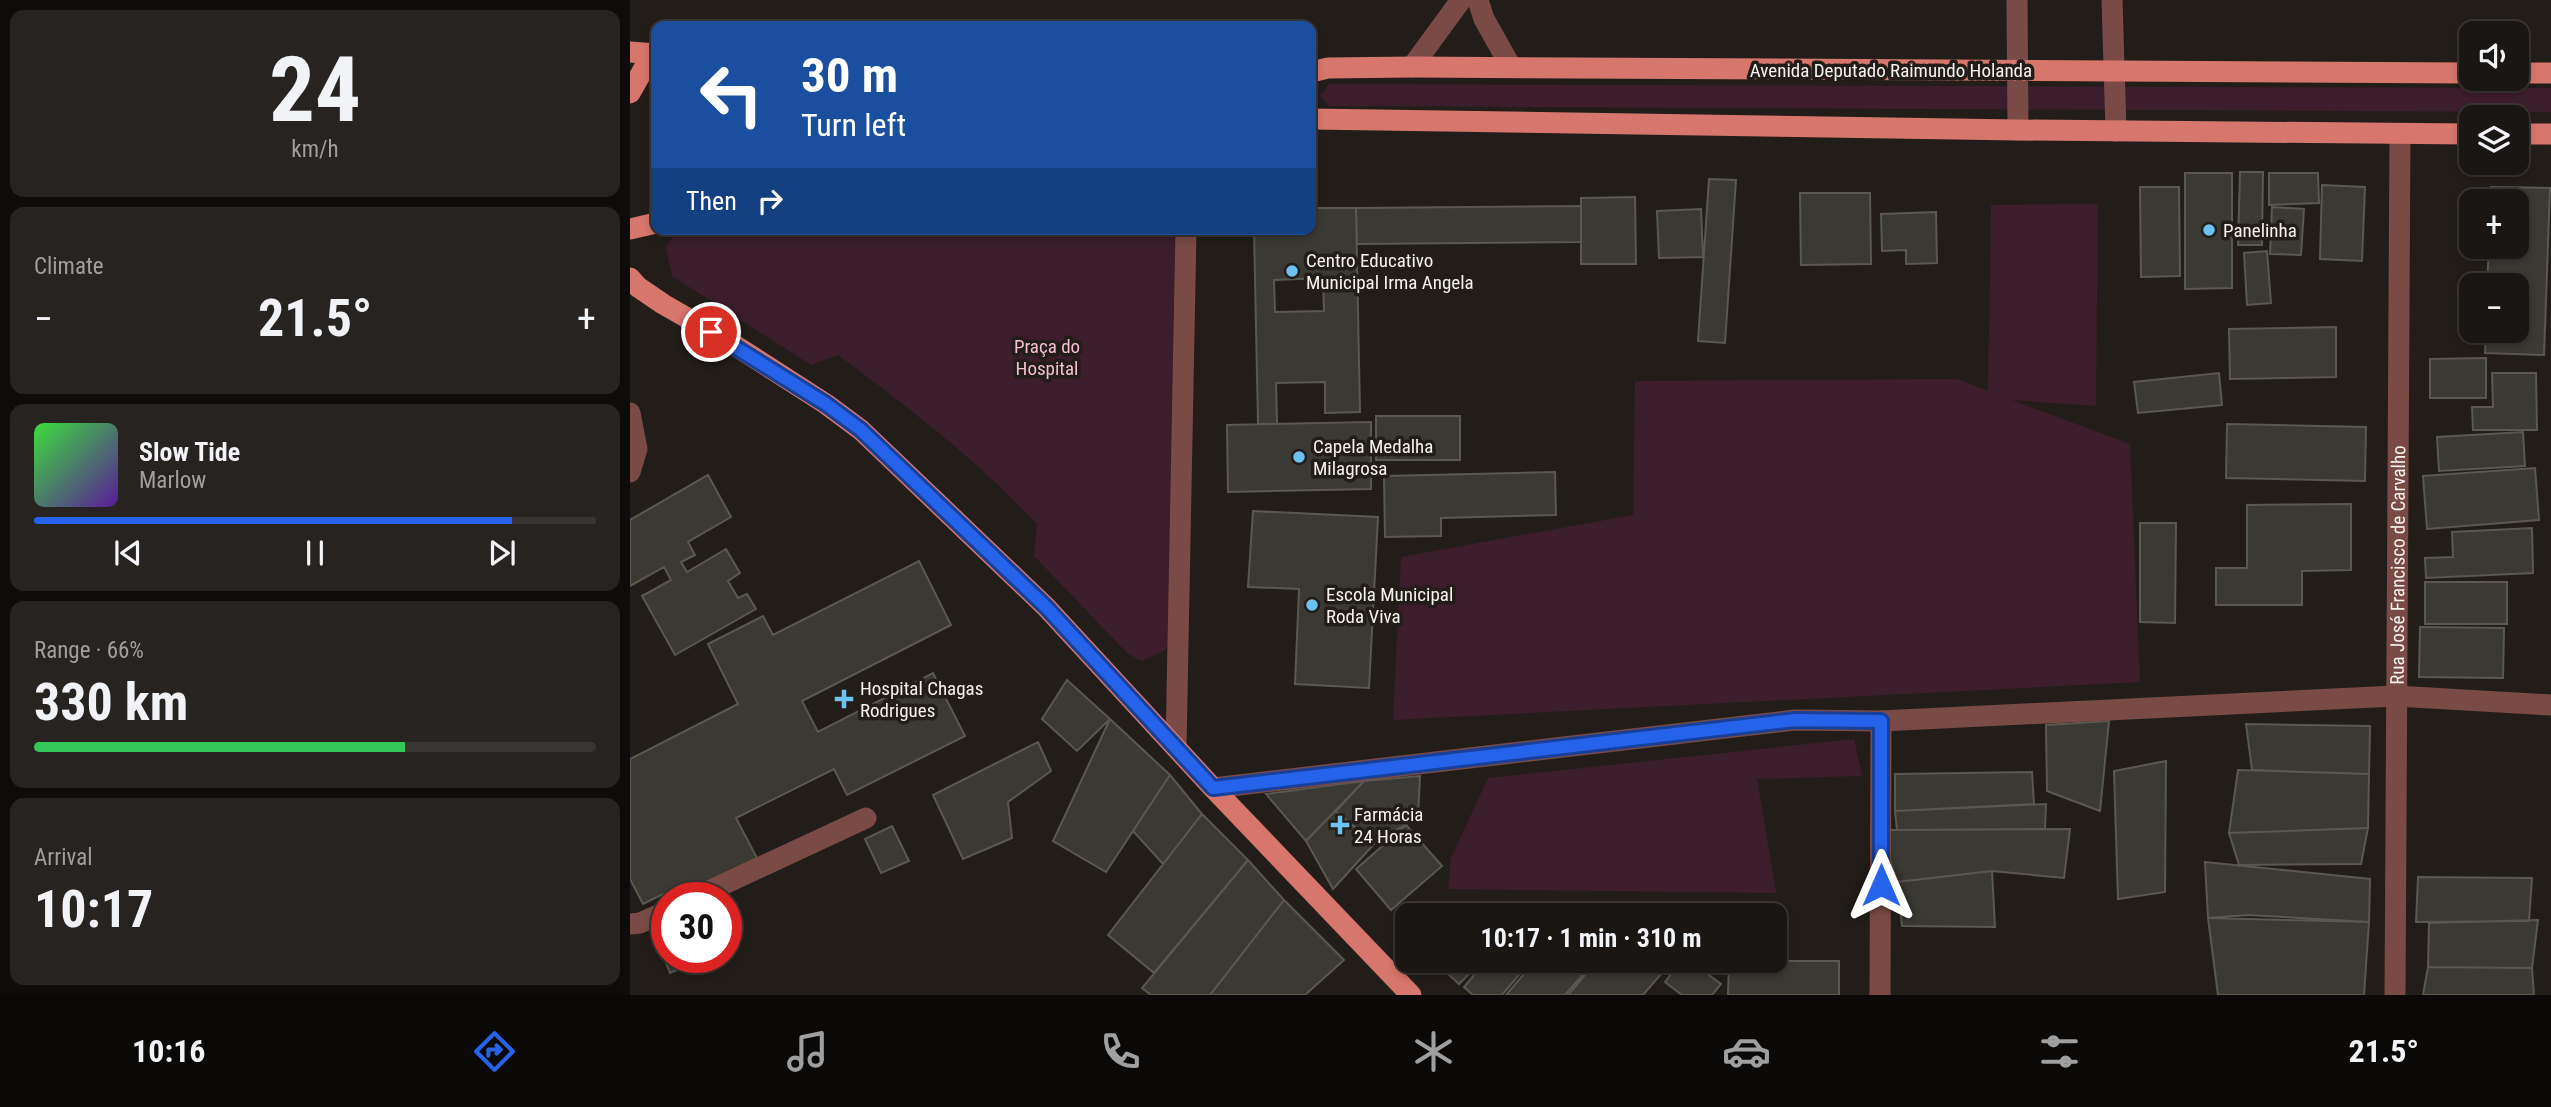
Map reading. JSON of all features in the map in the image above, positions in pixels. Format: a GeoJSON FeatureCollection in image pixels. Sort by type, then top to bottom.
{"type":"FeatureCollection","features":[{"type":"Feature","properties":{"kind":"main road"},"geometry":{"type":"LineString","coordinates":[[630,52],[651,54]]}},
{"type":"Feature","properties":{"kind":"main road"},"geometry":{"type":"LineString","coordinates":[[630,93],[651,59]]}},
{"type":"Feature","properties":{"kind":"main road","name":"Avenida Deputado Raimundo Holanda"},"geometry":{"type":"LineString","coordinates":[[1316,71],[1328,68],[1511,67],[2459,73]]}},
{"type":"Feature","properties":{"kind":"main road"},"geometry":{"type":"LineString","coordinates":[[2529,73],[2551,73]]}},
{"type":"Feature","properties":{"kind":"main road"},"geometry":{"type":"LineString","coordinates":[[1316,119],[2459,134]]}},
{"type":"Feature","properties":{"kind":"main road"},"geometry":{"type":"LineString","coordinates":[[2529,134],[2551,134]]}},
{"type":"Feature","properties":{"kind":"main road"},"geometry":{"type":"LineString","coordinates":[[630,229],[651,224]]}},
{"type":"Feature","properties":{"kind":"main road"},"geometry":{"type":"LineString","coordinates":[[630,278],[638,287],[663,304],[736,346],[861,430],[1046,607],[1213,788],[1411,995]]}},
{"type":"Feature","properties":{"kind":"street"},"geometry":{"type":"LineString","coordinates":[[1412,67],[1461,0]]}},
{"type":"Feature","properties":{"kind":"street"},"geometry":{"type":"LineString","coordinates":[[1478,0],[1484,19],[1511,67]]}},
{"type":"Feature","properties":{"kind":"street"},"geometry":{"type":"LineString","coordinates":[[2017,0],[2018,130]]}},
{"type":"Feature","properties":{"kind":"street"},"geometry":{"type":"LineString","coordinates":[[2112,0],[2116,131]]}},
{"type":"Feature","properties":{"kind":"street","name":"Rua José Francisco de Carvalho"},"geometry":{"type":"LineString","coordinates":[[2395,995],[2400,134]]}},
{"type":"Feature","properties":{"kind":"street"},"geometry":{"type":"LineString","coordinates":[[1176,748],[1186,235]]}},
{"type":"Feature","properties":{"kind":"street"},"geometry":{"type":"LineString","coordinates":[[630,413],[637,449],[630,472]]}},
{"type":"Feature","properties":{"kind":"street"},"geometry":{"type":"LineString","coordinates":[[1213,788],[1795,720],[1881,721],[2396,696],[2551,705]]}},
{"type":"Feature","properties":{"kind":"street"},"geometry":{"type":"LineString","coordinates":[[1881,721],[1881,995]]}},
{"type":"Feature","properties":{"kind":"street"},"geometry":{"type":"LineString","coordinates":[[728,882],[866,818]]}},
{"type":"Feature","properties":{"kind":"street"},"geometry":{"type":"LineString","coordinates":[[630,924],[651,918]]}},
{"type":"Feature","properties":{"kind":"green space"},"geometry":{"type":"Polygon","coordinates":[[[1329,84],[2459,88],[2459,91],[2529,91],[2529,88],[2551,88],[2551,112],[2529,112],[2529,105],[2459,105],[2459,112],[1329,106],[1320,96],[1329,84]]]}},
{"type":"Feature","properties":{"kind":"green space"},"geometry":{"type":"Polygon","coordinates":[[[2098,204],[2096,406],[2012,400],[2130,444],[2140,682],[1393,720],[1401,557],[1633,515],[1635,381],[1957,379],[1988,391],[1991,205],[2098,204]]]}},
{"type":"Feature","properties":{"kind":"green space","name":"Praça do Hospital"},"geometry":{"type":"Polygon","coordinates":[[[673,235],[1175,235],[1173,641],[1165,650],[1142,661],[1128,654],[1034,556],[1037,524],[990,478],[941,435],[838,355],[811,365],[672,276],[666,248],[673,235]]]}},
{"type":"Feature","properties":{"kind":"green space"},"geometry":{"type":"Polygon","coordinates":[[[1854,739],[1862,776],[1757,779],[1776,893],[1448,889],[1451,858],[1488,778],[1854,739]]]}},
{"type":"Feature","properties":{"kind":"building"},"geometry":{"type":"Polygon","coordinates":[[[2240,172],[2263,172],[2262,245],[2238,245],[2240,172]]]}},
{"type":"Feature","properties":{"kind":"building","name":"Panelinha"},"geometry":{"type":"Polygon","coordinates":[[[2185,173],[2232,173],[2232,288],[2185,289],[2185,173]]]}},
{"type":"Feature","properties":{"kind":"building"},"geometry":{"type":"Polygon","coordinates":[[[2269,173],[2318,173],[2319,203],[2269,205],[2269,173]]]}},
{"type":"Feature","properties":{"kind":"building"},"geometry":{"type":"Polygon","coordinates":[[[1709,179],[1736,180],[1725,343],[1698,341],[1709,179]]]}},
{"type":"Feature","properties":{"kind":"building"},"geometry":{"type":"Polygon","coordinates":[[[2322,185],[2365,187],[2362,261],[2320,259],[2322,185]]]}},
{"type":"Feature","properties":{"kind":"building"},"geometry":{"type":"Polygon","coordinates":[[[2140,187],[2179,187],[2180,276],[2141,277],[2140,187]]]}},
{"type":"Feature","properties":{"kind":"building"},"geometry":{"type":"Polygon","coordinates":[[[2550,188],[2544,355],[2485,353],[2485,343],[2529,343],[2529,273],[2488,273],[2488,259],[2529,259],[2529,189],[2491,189],[2550,188]]]}},
{"type":"Feature","properties":{"kind":"building"},"geometry":{"type":"Polygon","coordinates":[[[1800,193],[1870,193],[1871,264],[1801,265],[1800,193]]]}},
{"type":"Feature","properties":{"kind":"building"},"geometry":{"type":"Polygon","coordinates":[[[1635,197],[1636,264],[1581,264],[1581,198],[1635,197]]]}},
{"type":"Feature","properties":{"kind":"building"},"geometry":{"type":"Polygon","coordinates":[[[1581,206],[1581,242],[1357,244],[1356,208],[1581,206]]]}},
{"type":"Feature","properties":{"kind":"building"},"geometry":{"type":"Polygon","coordinates":[[[2272,207],[2304,209],[2301,255],[2270,254],[2272,207]]]}},
{"type":"Feature","properties":{"kind":"building"},"geometry":{"type":"Polygon","coordinates":[[[1316,208],[1356,208],[1360,412],[1325,413],[1325,382],[1276,383],[1277,424],[1258,424],[1254,235],[1316,235],[1316,208]],[[1323,278],[1274,280],[1275,312],[1324,311],[1323,278]]]}},
{"type":"Feature","properties":{"kind":"building"},"geometry":{"type":"Polygon","coordinates":[[[1701,209],[1703,257],[1659,258],[1657,211],[1701,209]]]}},
{"type":"Feature","properties":{"kind":"building"},"geometry":{"type":"Polygon","coordinates":[[[1936,212],[1937,263],[1906,264],[1906,250],[1882,251],[1881,214],[1936,212]]]}},
{"type":"Feature","properties":{"kind":"building"},"geometry":{"type":"Polygon","coordinates":[[[2267,251],[2271,303],[2247,305],[2244,253],[2267,251]]]}},
{"type":"Feature","properties":{"kind":"building"},"geometry":{"type":"Polygon","coordinates":[[[2336,327],[2336,377],[2230,379],[2229,329],[2336,327]]]}},
{"type":"Feature","properties":{"kind":"building"},"geometry":{"type":"Polygon","coordinates":[[[2486,358],[2486,398],[2430,398],[2430,359],[2486,358]]]}},
{"type":"Feature","properties":{"kind":"building"},"geometry":{"type":"Polygon","coordinates":[[[2219,373],[2222,405],[2138,413],[2134,382],[2219,373]]]}},
{"type":"Feature","properties":{"kind":"building"},"geometry":{"type":"Polygon","coordinates":[[[2492,373],[2536,373],[2537,430],[2473,430],[2472,407],[2493,407],[2492,373]]]}},
{"type":"Feature","properties":{"kind":"building"},"geometry":{"type":"Polygon","coordinates":[[[1376,416],[1460,416],[1460,460],[1376,460],[1376,416]]]}},
{"type":"Feature","properties":{"kind":"building","name":"Capela Medalha Milagrosa"},"geometry":{"type":"Polygon","coordinates":[[[1371,422],[1371,489],[1228,492],[1227,425],[1371,422]]]}},
{"type":"Feature","properties":{"kind":"building"},"geometry":{"type":"Polygon","coordinates":[[[2227,424],[2366,427],[2365,481],[2226,478],[2227,424]]]}},
{"type":"Feature","properties":{"kind":"building"},"geometry":{"type":"Polygon","coordinates":[[[2523,432],[2525,466],[2439,471],[2437,437],[2523,432]]]}},
{"type":"Feature","properties":{"kind":"building"},"geometry":{"type":"Polygon","coordinates":[[[2535,468],[2539,520],[2427,529],[2423,476],[2535,468]]]}},
{"type":"Feature","properties":{"kind":"building"},"geometry":{"type":"Polygon","coordinates":[[[1555,472],[1556,515],[1441,518],[1441,536],[1385,537],[1384,476],[1555,472]]]}},
{"type":"Feature","properties":{"kind":"building"},"geometry":{"type":"Polygon","coordinates":[[[708,475],[731,517],[688,542],[695,555],[681,562],[687,572],[726,549],[740,573],[728,581],[738,598],[747,594],[756,609],[675,655],[642,596],[671,580],[664,567],[630,586],[630,520],[708,475]]]}},
{"type":"Feature","properties":{"kind":"building"},"geometry":{"type":"Polygon","coordinates":[[[2351,504],[2351,570],[2302,571],[2302,605],[2216,605],[2216,568],[2247,568],[2247,505],[2351,504]]]}},
{"type":"Feature","properties":{"kind":"building"},"geometry":{"type":"Polygon","coordinates":[[[1253,511],[1378,517],[1369,688],[1295,684],[1299,589],[1248,587],[1253,511]]]}},
{"type":"Feature","properties":{"kind":"building"},"geometry":{"type":"Polygon","coordinates":[[[2140,523],[2176,523],[2175,623],[2140,622],[2140,523]]]}},
{"type":"Feature","properties":{"kind":"building"},"geometry":{"type":"Polygon","coordinates":[[[2532,528],[2533,573],[2426,578],[2425,558],[2453,557],[2452,532],[2532,528]]]}},
{"type":"Feature","properties":{"kind":"building"},"geometry":{"type":"Polygon","coordinates":[[[919,561],[951,625],[802,701],[818,732],[933,673],[965,736],[847,795],[834,769],[736,818],[757,858],[708,882],[651,882],[651,900],[643,904],[630,879],[630,759],[738,704],[708,644],[763,616],[773,635],[919,561]]]}},
{"type":"Feature","properties":{"kind":"building"},"geometry":{"type":"Polygon","coordinates":[[[2425,582],[2507,582],[2507,624],[2425,624],[2425,582]]]}},
{"type":"Feature","properties":{"kind":"building"},"geometry":{"type":"Polygon","coordinates":[[[2420,627],[2504,628],[2503,678],[2419,677],[2420,627]]]}},
{"type":"Feature","properties":{"kind":"building"},"geometry":{"type":"Polygon","coordinates":[[[1067,680],[1110,719],[1077,751],[1042,719],[1067,680]]]}},
{"type":"Feature","properties":{"kind":"building"},"geometry":{"type":"Polygon","coordinates":[[[1110,719],[1170,775],[1106,872],[1053,841],[1110,719]]]}},
{"type":"Feature","properties":{"kind":"building"},"geometry":{"type":"Polygon","coordinates":[[[2109,721],[2100,811],[2047,791],[2046,725],[2109,721]]]}},
{"type":"Feature","properties":{"kind":"building"},"geometry":{"type":"Polygon","coordinates":[[[2246,724],[2370,726],[2369,774],[2252,770],[2246,724]]]}},
{"type":"Feature","properties":{"kind":"building"},"geometry":{"type":"Polygon","coordinates":[[[1038,742],[1051,771],[1008,802],[1012,838],[963,859],[933,795],[1038,742]]]}},
{"type":"Feature","properties":{"kind":"building"},"geometry":{"type":"Polygon","coordinates":[[[2166,761],[2165,892],[2118,899],[2114,771],[2166,761]]]}},
{"type":"Feature","properties":{"kind":"building"},"geometry":{"type":"Polygon","coordinates":[[[2238,770],[2369,774],[2368,828],[2229,833],[2238,770]]]}},
{"type":"Feature","properties":{"kind":"building"},"geometry":{"type":"Polygon","coordinates":[[[2032,772],[2034,804],[1895,811],[1895,774],[2032,772]]]}},
{"type":"Feature","properties":{"kind":"building"},"geometry":{"type":"Polygon","coordinates":[[[1170,775],[1202,814],[1163,864],[1133,831],[1170,775]]]}},
{"type":"Feature","properties":{"kind":"building"},"geometry":{"type":"Polygon","coordinates":[[[1420,776],[1418,817],[1375,843],[1335,812],[1364,781],[1420,776]]]}},
{"type":"Feature","properties":{"kind":"building"},"geometry":{"type":"Polygon","coordinates":[[[1364,781],[1306,841],[1266,794],[1364,781]]]}},
{"type":"Feature","properties":{"kind":"building"},"geometry":{"type":"Polygon","coordinates":[[[2046,804],[2045,829],[1897,830],[1895,811],[2046,804]]]}},
{"type":"Feature","properties":{"kind":"building"},"geometry":{"type":"Polygon","coordinates":[[[1335,811],[1375,843],[1333,889],[1306,841],[1335,811]]]}},
{"type":"Feature","properties":{"kind":"building"},"geometry":{"type":"Polygon","coordinates":[[[1202,814],[1248,860],[1154,973],[1108,935],[1202,814]]]}},
{"type":"Feature","properties":{"kind":"building"},"geometry":{"type":"Polygon","coordinates":[[[1406,825],[1442,866],[1399,903],[1395,903],[1391,910],[1356,869],[1406,825]]]}},
{"type":"Feature","properties":{"kind":"building"},"geometry":{"type":"Polygon","coordinates":[[[892,826],[909,861],[881,873],[865,839],[892,826]]]}},
{"type":"Feature","properties":{"kind":"building"},"geometry":{"type":"Polygon","coordinates":[[[2368,828],[2361,864],[2239,865],[2229,833],[2368,828]]]}},
{"type":"Feature","properties":{"kind":"building"},"geometry":{"type":"Polygon","coordinates":[[[2070,829],[2064,878],[1992,871],[1897,882],[1881,830],[2070,829]]]}},
{"type":"Feature","properties":{"kind":"building"},"geometry":{"type":"Polygon","coordinates":[[[1248,860],[1284,900],[1210,995],[1151,995],[1142,988],[1248,860]]]}},
{"type":"Feature","properties":{"kind":"building"},"geometry":{"type":"Polygon","coordinates":[[[2205,862],[2370,879],[2369,922],[2208,918],[2205,862]]]}},
{"type":"Feature","properties":{"kind":"building"},"geometry":{"type":"Polygon","coordinates":[[[1992,871],[1995,927],[1902,926],[1897,882],[1992,871]]]}},
{"type":"Feature","properties":{"kind":"building"},"geometry":{"type":"Polygon","coordinates":[[[2418,877],[2532,878],[2529,921],[2416,922],[2418,877]]]}},
{"type":"Feature","properties":{"kind":"building"},"geometry":{"type":"Polygon","coordinates":[[[1284,900],[1344,960],[1305,995],[1210,995],[1284,900]]]}},
{"type":"Feature","properties":{"kind":"building"},"geometry":{"type":"Polygon","coordinates":[[[2248,915],[2369,922],[2364,995],[2218,995],[2208,918],[2248,915]]]}},
{"type":"Feature","properties":{"kind":"building"},"geometry":{"type":"Polygon","coordinates":[[[2538,920],[2532,968],[2428,967],[2429,923],[2538,920]]]}},
{"type":"Feature","properties":{"kind":"building"},"geometry":{"type":"Polygon","coordinates":[[[1787,961],[1839,961],[1839,995],[1728,995],[1729,973],[1787,973],[1787,961]]]}},
{"type":"Feature","properties":{"kind":"building"},"geometry":{"type":"Polygon","coordinates":[[[2428,967],[2532,968],[2534,995],[2423,995],[2428,967]]]}},
{"type":"Feature","properties":{"kind":"building"},"geometry":{"type":"Polygon","coordinates":[[[1447,973],[1470,973],[1459,984],[1447,973]]]}},
{"type":"Feature","properties":{"kind":"building"},"geometry":{"type":"Polygon","coordinates":[[[1476,973],[1519,975],[1502,995],[1473,995],[1464,987],[1476,973]]]}},
{"type":"Feature","properties":{"kind":"building"},"geometry":{"type":"Polygon","coordinates":[[[1525,973],[1584,973],[1565,995],[1506,995],[1525,973]]]}},
{"type":"Feature","properties":{"kind":"building"},"geometry":{"type":"Polygon","coordinates":[[[1587,973],[1662,973],[1643,995],[1568,995],[1587,973]]]}},
{"type":"Feature","properties":{"kind":"building"},"geometry":{"type":"Polygon","coordinates":[[[1672,973],[1706,973],[1721,984],[1712,995],[1682,995],[1665,982],[1672,973]]]}},
{"type":"Feature","properties":{"kind":"place","name":"Panelinha"},"geometry":{"type":"Point","coordinates":[2209,230]}},
{"type":"Feature","properties":{"kind":"place","name":"Centro Educativo Municipal Irma Angela"},"geometry":{"type":"Point","coordinates":[1292,271]}},
{"type":"Feature","properties":{"kind":"place","name":"Capela Medalha Milagrosa"},"geometry":{"type":"Point","coordinates":[1299,457]}},
{"type":"Feature","properties":{"kind":"place","name":"Escola Municipal Roda Viva"},"geometry":{"type":"Point","coordinates":[1312,605]}},
{"type":"Feature","properties":{"kind":"place","name":"Hospital Chagas Rodrigues"},"geometry":{"type":"Point","coordinates":[844,699]}},
{"type":"Feature","properties":{"kind":"place","name":"Farmácia 24 Horas"},"geometry":{"type":"Point","coordinates":[1340,825]}},
{"type":"Feature","properties":{"kind":"route"},"geometry":{"type":"LineString","coordinates":[[711,332],[826,404],[861,430],[1046,607],[1213,788],[1795,720],[1881,721],[1881,885]]}}]}
